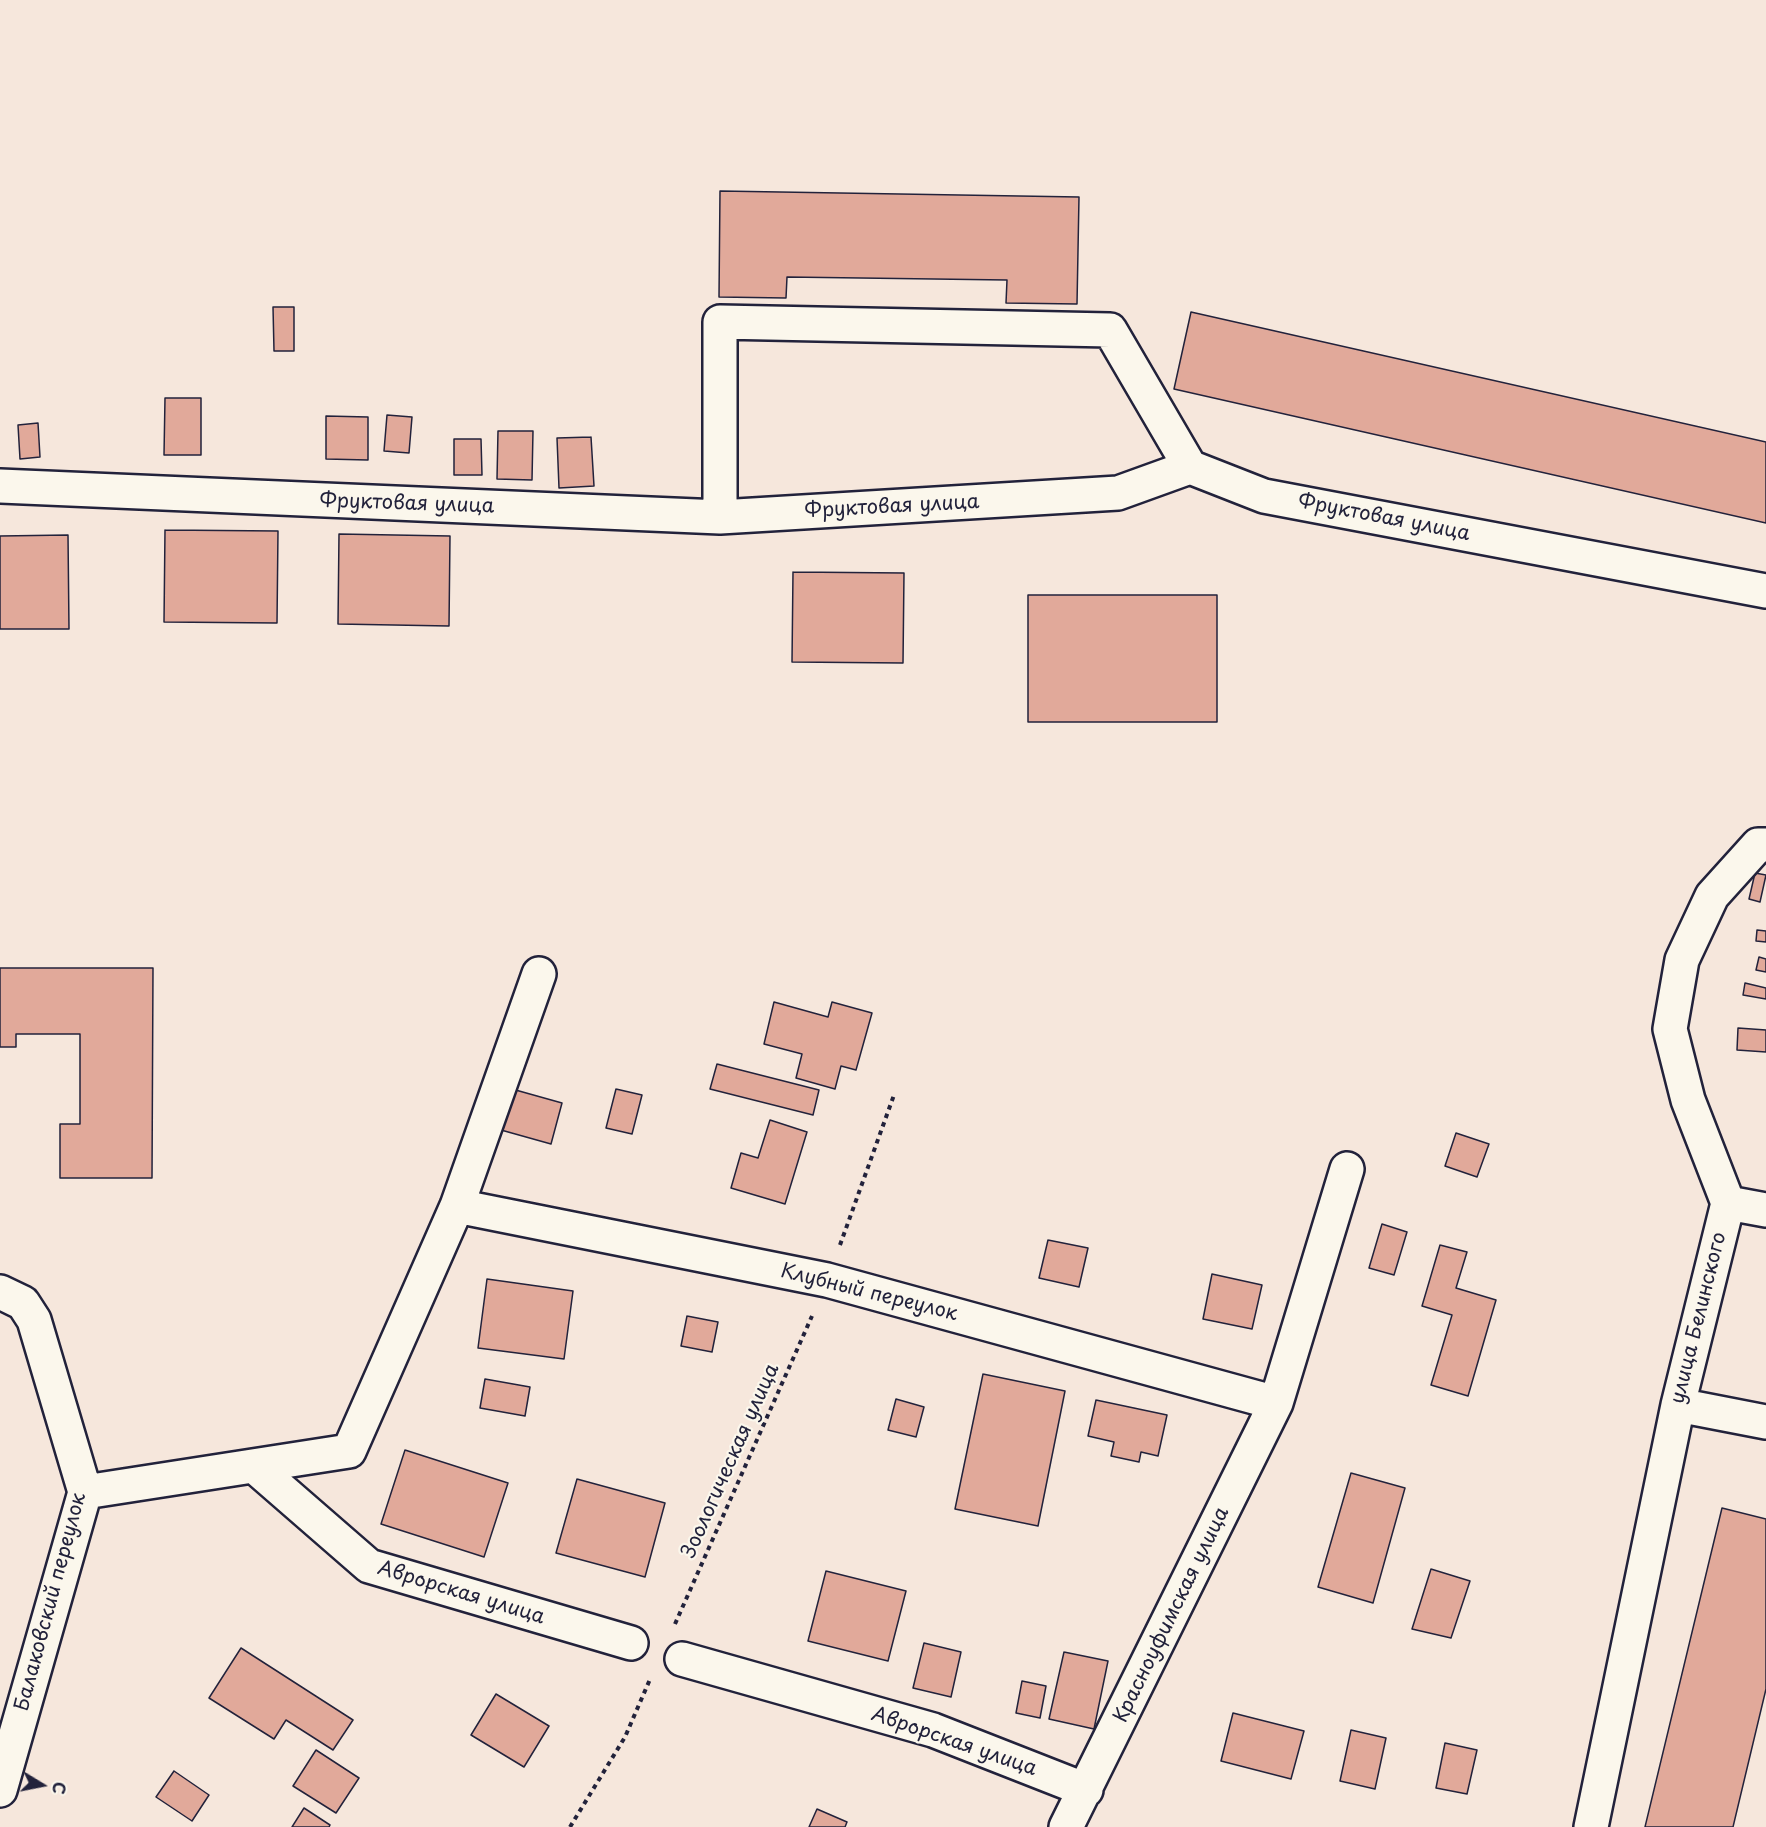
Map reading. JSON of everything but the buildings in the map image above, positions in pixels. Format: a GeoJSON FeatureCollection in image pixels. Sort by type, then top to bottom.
{"type":"FeatureCollection","features":[{"type":"Feature","properties":{"kind":"street"},"geometry":{"type":"LineString","coordinates":[[720,517],[720,322],[1110,330],[1191,468]]}},
{"type":"Feature","properties":{"kind":"street","name":"Фруктовая улица"},"geometry":{"type":"LineString","coordinates":[[0,486],[720,517],[1118,493],[1191,468],[1264,496],[1766,591]]}},
{"type":"Feature","properties":{"kind":"street"},"geometry":{"type":"LineString","coordinates":[[1766,845],[1758,845],[1712,896],[1682,960],[1670,1029],[1688,1100],[1728,1203],[1766,1210]]}},
{"type":"Feature","properties":{"kind":"street"},"geometry":{"type":"LineString","coordinates":[[85,1492],[349,1451],[457,1206],[538,974]]}},
{"type":"Feature","properties":{"kind":"street","name":"Красноуфимская улица"},"geometry":{"type":"LineString","coordinates":[[1066,1827],[1276,1403],[1347,1169]]}},
{"type":"Feature","properties":{"kind":"street","name":"улица Белинского"},"geometry":{"type":"LineString","coordinates":[[1591,1827],[1678,1405],[1728,1203]]}},
{"type":"Feature","properties":{"kind":"street","name":"Клубный переулок"},"geometry":{"type":"LineString","coordinates":[[457,1206],[828,1280],[1276,1403]]}},
{"type":"Feature","properties":{"kind":"street","name":"Балаковский переулок"},"geometry":{"type":"LineString","coordinates":[[0,1292],[23,1303],[34,1320],[85,1492],[0,1790]]}},
{"type":"Feature","properties":{"kind":"street"},"geometry":{"type":"LineString","coordinates":[[1678,1405],[1766,1422]]}},
{"type":"Feature","properties":{"kind":"street","name":"Аврорская улица"},"geometry":{"type":"LineString","coordinates":[[254,1466],[369,1566],[631,1643]]}},
{"type":"Feature","properties":{"kind":"street","name":"Аврорская улица"},"geometry":{"type":"LineString","coordinates":[[668,1665],[933,1730],[1086,1790]]}},
{"type":"Feature","properties":{"kind":"path","name":"Зоологическая улица"},"geometry":{"type":"LineString","coordinates":[[673,1628],[828,1280],[894,1095]]}},
{"type":"Feature","properties":{"kind":"path"},"geometry":{"type":"LineString","coordinates":[[570,1827],[668,1665]]}}]}
